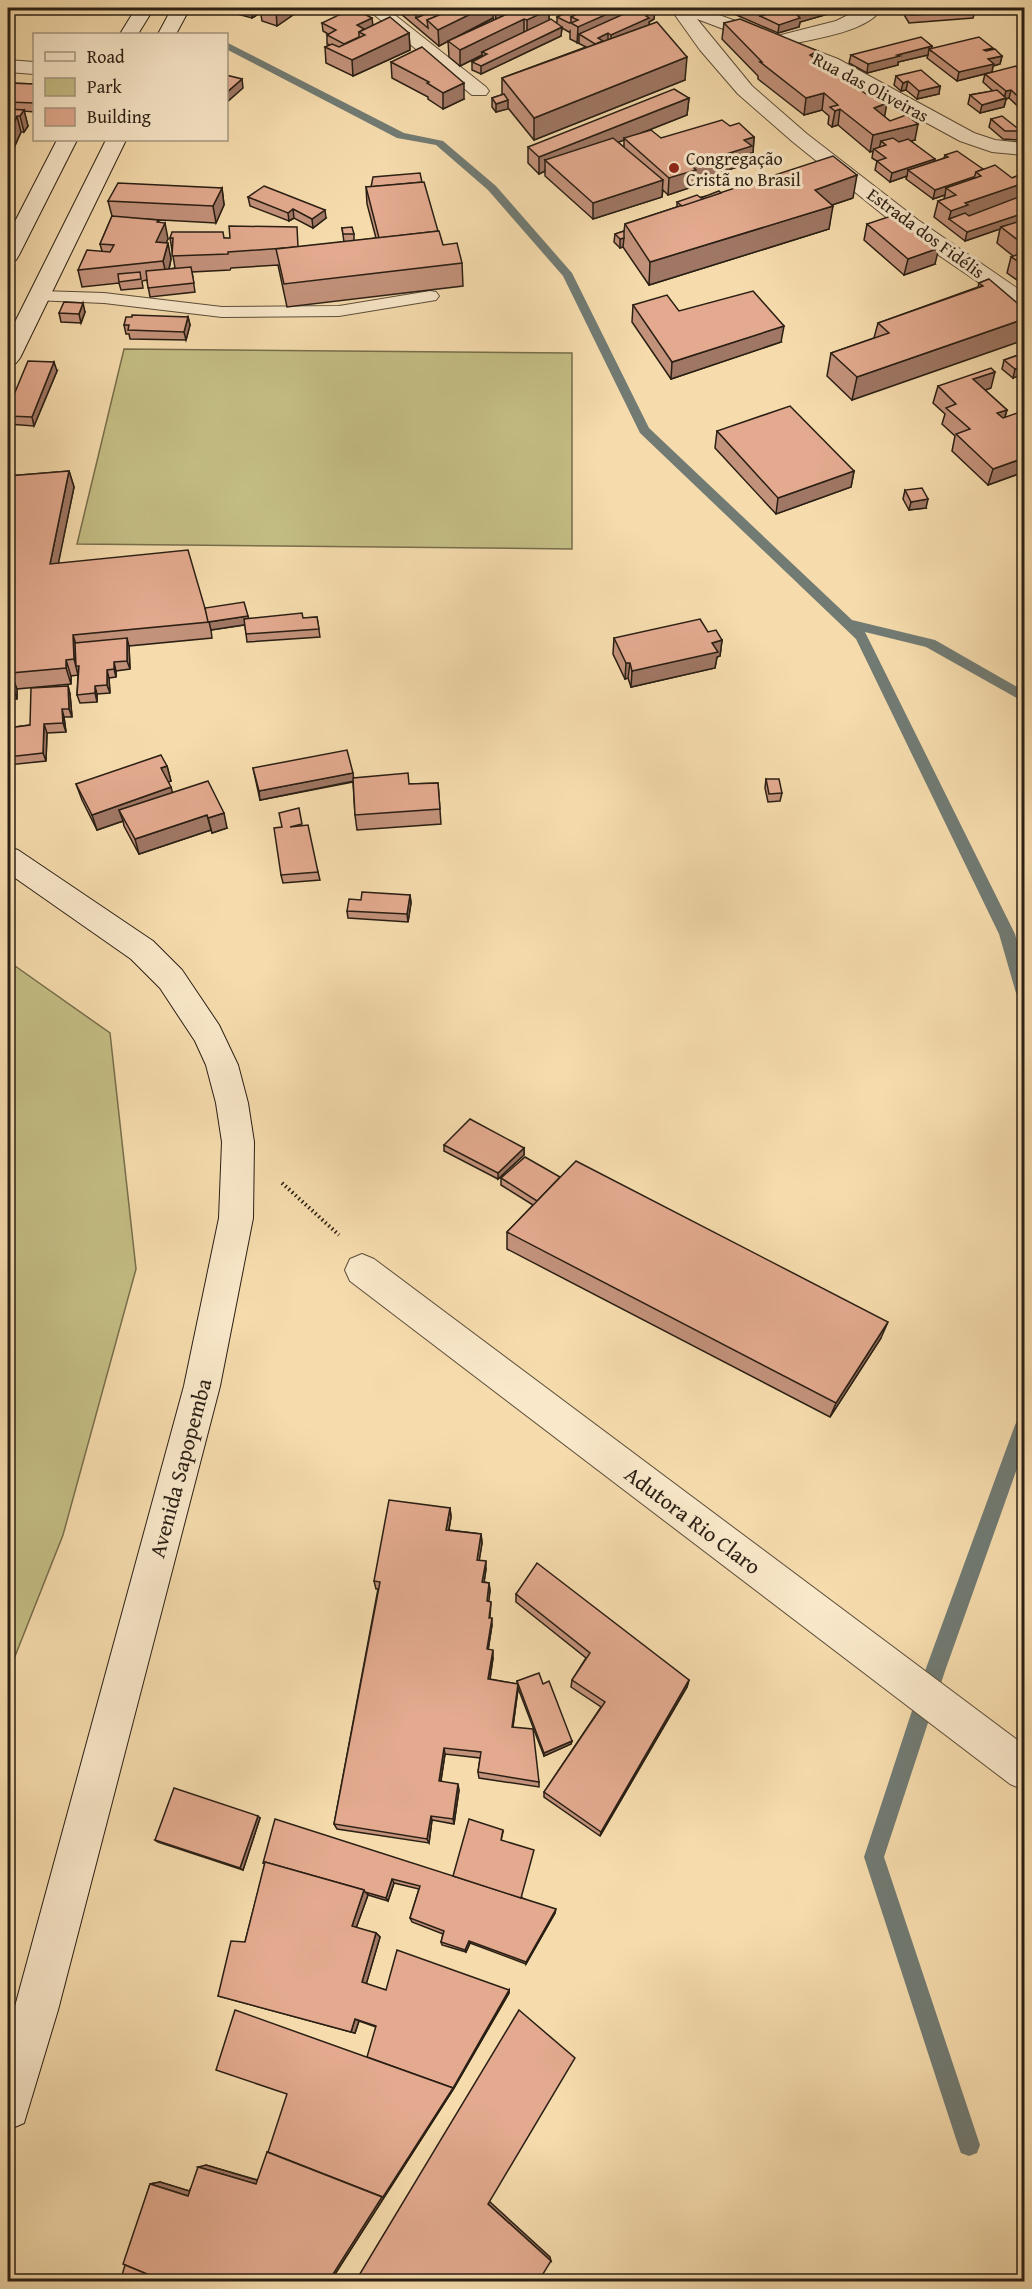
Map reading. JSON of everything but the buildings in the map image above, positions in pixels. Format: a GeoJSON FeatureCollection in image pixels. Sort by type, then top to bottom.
{"type":"FeatureCollection","features":[{"type":"Feature","properties":{"kind":"street"},"geometry":{"type":"LineString","coordinates":[[168,33],[181,8]]}},
{"type":"Feature","properties":{"kind":"street"},"geometry":{"type":"LineString","coordinates":[[375,8],[479,91]]}},
{"type":"Feature","properties":{"kind":"street","name":"Estrada dos Fidélis"},"geometry":{"type":"LineString","coordinates":[[679,8],[707,46],[746,90],[800,138],[910,225],[1024,303]]}},
{"type":"Feature","properties":{"kind":"street","name":"Rua das Oliveiras"},"geometry":{"type":"LineString","coordinates":[[684,8],[831,63],[967,136],[992,146],[1024,149]]}},
{"type":"Feature","properties":{"kind":"street"},"geometry":{"type":"LineString","coordinates":[[778,42],[848,22],[864,16],[873,8]]}},
{"type":"Feature","properties":{"kind":"street"},"geometry":{"type":"LineString","coordinates":[[130,33],[143,11]]}},
{"type":"Feature","properties":{"kind":"street"},"geometry":{"type":"LineString","coordinates":[[8,66],[33,68]]}},
{"type":"Feature","properties":{"kind":"street"},"geometry":{"type":"LineString","coordinates":[[8,255],[66,141]]}},
{"type":"Feature","properties":{"kind":"street"},"geometry":{"type":"LineString","coordinates":[[8,358],[116,141]]}},
{"type":"Feature","properties":{"kind":"street","name":"Avenida Sapopemba"},"geometry":{"type":"LineString","coordinates":[[8,858],[141,950],[177,987],[208,1034],[222,1065],[232,1103],[238,1142],[236,1218],[202,1386],[40,1999],[8,2107]]}},
{"type":"Feature","properties":{"kind":"street","name":"Avenida Sapopemba"},"geometry":{"type":"LineString","coordinates":[[8,871],[51,887]]}},
{"type":"Feature","properties":{"kind":"street","name":"Adutora Rio Claro"},"geometry":{"type":"LineString","coordinates":[[363,1270],[1024,1770]]}},
{"type":"Feature","properties":{"kind":"lane"},"geometry":{"type":"LineString","coordinates":[[40,296],[104,298],[222,312],[339,311],[430,296]]}},
{"type":"Feature","properties":{"kind":"path"},"geometry":{"type":"LineString","coordinates":[[238,1142],[338,1235],[363,1270]]}},
{"type":"Feature","properties":{"kind":"green space"},"geometry":{"type":"Polygon","coordinates":[[[124,349],[572,353],[572,549],[77,544],[124,349]]]}},
{"type":"Feature","properties":{"kind":"green space"},"geometry":{"type":"Polygon","coordinates":[[[8,961],[110,1033],[136,1269],[63,1535],[8,1674],[8,961]]]}},
{"type":"Feature","properties":{"kind":"waterway"},"geometry":{"type":"LineString","coordinates":[[228,46],[401,136],[439,143],[492,188],[568,275],[644,430],[861,636],[1007,934],[1024,993]]}},
{"type":"Feature","properties":{"kind":"waterway"},"geometry":{"type":"LineString","coordinates":[[850,624],[930,643],[1024,697]]}},
{"type":"Feature","properties":{"kind":"waterway"},"geometry":{"type":"LineString","coordinates":[[969,2145],[874,1857],[935,1671],[1024,1425]]}},
{"type":"Feature","properties":{"kind":"place","name":"Congregação Cristã no Brasil"},"geometry":{"type":"Point","coordinates":[674,168]}}]}
